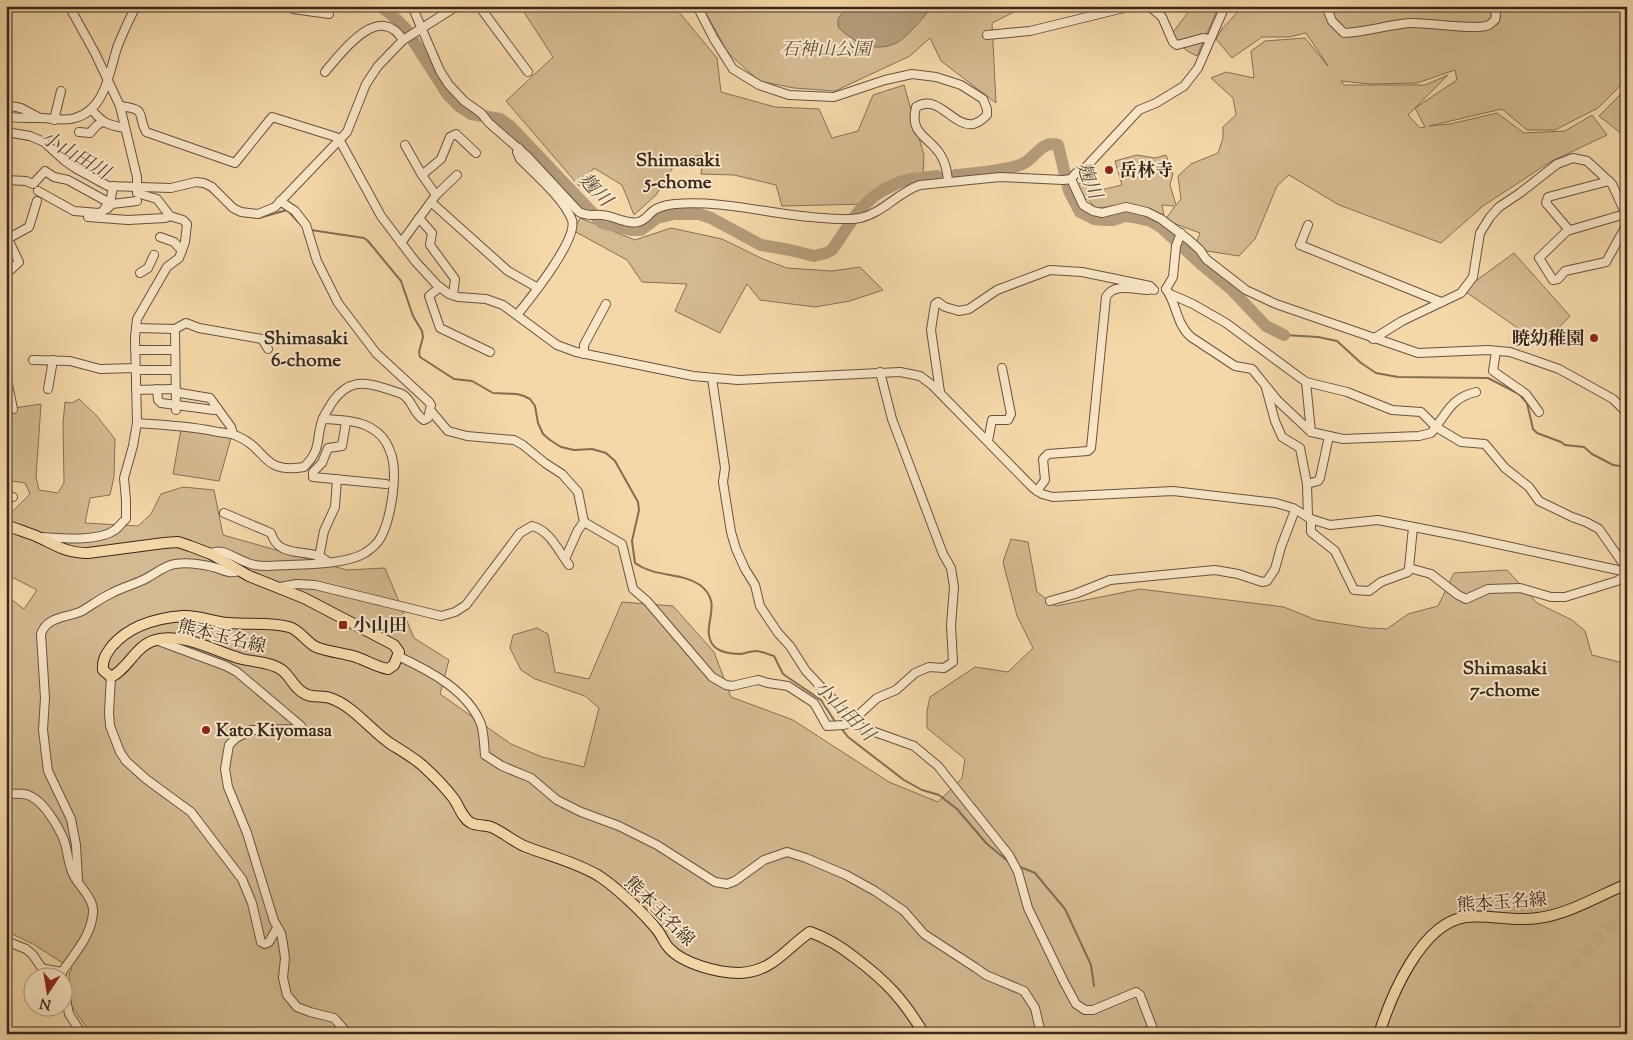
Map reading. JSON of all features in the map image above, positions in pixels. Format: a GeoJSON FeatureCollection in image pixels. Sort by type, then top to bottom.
{"type":"FeatureCollection","features":[{"type":"Feature","properties":{"kind":"main road"},"geometry":{"type":"LineString","coordinates":[[6,525],[66,551],[76,553],[178,542],[211,554],[238,571],[280,587],[321,606],[394,645],[399,652]]}},
{"type":"Feature","properties":{"kind":"main road","name":"熊本玉名線"},"geometry":{"type":"LineString","coordinates":[[399,652],[394,665],[388,669],[378,667],[358,658],[318,648],[292,628],[281,625],[228,623],[185,616],[140,624],[118,639],[105,656],[103,670],[111,677],[118,674],[140,649],[156,640],[169,639],[190,641],[241,659],[276,667],[284,671],[302,693],[329,698],[343,705],[391,744],[420,764],[454,799],[469,822],[492,828],[521,845],[599,876],[638,910],[658,930],[669,949],[683,959],[719,971],[738,973],[756,971],[774,964],[810,932],[838,944],[885,981],[909,1010],[924,1034]]}},
{"type":"Feature","properties":{"kind":"main road","name":"熊本玉名線"},"geometry":{"type":"LineString","coordinates":[[1379,1034],[1390,1001],[1407,970],[1425,941],[1442,926],[1454,919],[1468,917],[1513,920],[1539,918],[1562,912],[1627,884]]}},
{"type":"Feature","properties":{"kind":"street"},"geometry":{"type":"LineString","coordinates":[[68,6],[95,53],[120,106],[138,192]]}},
{"type":"Feature","properties":{"kind":"street"},"geometry":{"type":"LineString","coordinates":[[6,116],[22,119],[54,120],[76,118],[90,109],[104,92],[117,47],[136,6]]}},
{"type":"Feature","properties":{"kind":"street"},"geometry":{"type":"LineString","coordinates":[[291,6],[293,9],[328,14]]}},
{"type":"Feature","properties":{"kind":"street"},"geometry":{"type":"LineString","coordinates":[[412,6],[440,71],[449,85],[464,101],[476,108],[489,123],[519,148],[580,212],[588,217],[601,214],[637,222],[644,220],[654,210],[675,204],[715,204],[834,219],[858,218],[880,210],[909,189],[920,185],[1000,177],[1068,180],[1085,168],[1139,110],[1156,103],[1184,86],[1198,68],[1225,6]]}},
{"type":"Feature","properties":{"kind":"street"},"geometry":{"type":"LineString","coordinates":[[6,132],[30,136],[44,142],[75,168],[113,189],[138,192],[171,188],[196,182],[204,183],[212,187],[237,210],[252,214],[265,212],[275,207],[315,164],[340,141],[347,132],[366,84],[374,72],[404,39],[457,6]]}},
{"type":"Feature","properties":{"kind":"street"},"geometry":{"type":"LineString","coordinates":[[479,6],[528,72]]}},
{"type":"Feature","properties":{"kind":"street"},"geometry":{"type":"LineString","coordinates":[[697,6],[714,39],[733,69],[759,86],[789,95],[834,97],[886,80],[912,74],[936,77],[961,85],[983,99],[988,109],[987,115],[978,122],[971,124],[965,123],[930,102],[916,107],[913,117],[917,131],[940,154],[947,169],[948,181]]}},
{"type":"Feature","properties":{"kind":"street"},"geometry":{"type":"LineString","coordinates":[[987,35],[1030,32],[1129,6]]}},
{"type":"Feature","properties":{"kind":"street"},"geometry":{"type":"LineString","coordinates":[[1149,6],[1162,18],[1173,42],[1177,45],[1203,38],[1210,39]]}},
{"type":"Feature","properties":{"kind":"street"},"geometry":{"type":"LineString","coordinates":[[1326,6],[1332,21],[1344,33],[1411,23],[1489,25],[1495,20],[1496,15],[1493,6]]}},
{"type":"Feature","properties":{"kind":"street"},"geometry":{"type":"LineString","coordinates":[[325,72],[360,33],[385,26],[404,39]]}},
{"type":"Feature","properties":{"kind":"street"},"geometry":{"type":"LineString","coordinates":[[54,120],[61,91]]}},
{"type":"Feature","properties":{"kind":"street"},"geometry":{"type":"LineString","coordinates":[[6,105],[21,108],[38,118]]}},
{"type":"Feature","properties":{"kind":"street"},"geometry":{"type":"LineString","coordinates":[[120,106],[137,109],[142,114],[146,132],[234,162],[272,117],[336,137],[340,141],[380,216],[415,261],[440,287],[453,295],[486,299],[503,305],[557,345],[584,354],[692,376],[738,380],[880,372],[900,372],[920,376],[940,392],[1033,488],[1053,497],[1185,491],[1276,503],[1330,525],[1378,520],[1627,572]]}},
{"type":"Feature","properties":{"kind":"street"},"geometry":{"type":"LineString","coordinates":[[90,109],[110,126],[125,128]]}},
{"type":"Feature","properties":{"kind":"street"},"geometry":{"type":"LineString","coordinates":[[79,132],[90,133],[97,125],[103,122]]}},
{"type":"Feature","properties":{"kind":"street"},"geometry":{"type":"LineString","coordinates":[[422,175],[441,159],[450,137],[456,134],[476,153]]}},
{"type":"Feature","properties":{"kind":"street"},"geometry":{"type":"LineString","coordinates":[[405,145],[436,195]]}},
{"type":"Feature","properties":{"kind":"street"},"geometry":{"type":"LineString","coordinates":[[518,315],[554,265],[571,235],[572,222],[566,209],[520,159],[517,152],[519,148]]}},
{"type":"Feature","properties":{"kind":"street"},"geometry":{"type":"LineString","coordinates":[[1373,339],[1402,321],[1461,293],[1473,277],[1480,233],[1490,217],[1499,207],[1557,164],[1573,158],[1583,159],[1612,184],[1626,215],[1569,230],[1539,258],[1553,280],[1558,279],[1565,270],[1606,262],[1627,224]]}},
{"type":"Feature","properties":{"kind":"street"},"geometry":{"type":"LineString","coordinates":[[6,180],[26,181],[33,184],[45,171],[54,177],[68,180],[108,202]]}},
{"type":"Feature","properties":{"kind":"street"},"geometry":{"type":"LineString","coordinates":[[401,243],[436,195],[457,175]]}},
{"type":"Feature","properties":{"kind":"street"},"geometry":{"type":"LineString","coordinates":[[1068,180],[1084,205],[1093,211],[1102,213],[1126,207],[1148,212],[1161,218],[1200,250],[1206,259],[1246,290],[1276,304],[1418,353],[1510,352],[1559,369],[1613,399],[1627,414]]}},
{"type":"Feature","properties":{"kind":"street"},"geometry":{"type":"LineString","coordinates":[[1569,230],[1546,203],[1548,197],[1609,182]]}},
{"type":"Feature","properties":{"kind":"street"},"geometry":{"type":"LineString","coordinates":[[103,211],[113,189]]}},
{"type":"Feature","properties":{"kind":"street"},"geometry":{"type":"LineString","coordinates":[[37,537],[77,539],[105,535],[115,530],[126,519],[124,478],[137,423],[136,328],[140,313],[167,267],[177,260],[182,251],[187,224],[183,220],[170,216],[157,200],[138,192],[112,204],[99,213],[93,213],[74,211],[38,191]]}},
{"type":"Feature","properties":{"kind":"street"},"geometry":{"type":"LineString","coordinates":[[6,274],[19,262],[8,237],[29,227],[37,201]]}},
{"type":"Feature","properties":{"kind":"street"},"geometry":{"type":"LineString","coordinates":[[137,423],[233,434],[254,446],[262,456],[280,468],[304,467],[317,450],[323,418],[341,392],[349,386],[362,383],[370,384],[402,394],[409,399],[413,409],[420,418],[424,420],[428,418],[431,406],[429,402],[376,353],[338,303],[320,268],[307,230],[295,211],[280,201]]}},
{"type":"Feature","properties":{"kind":"street"},"geometry":{"type":"LineString","coordinates":[[431,202],[508,271],[538,288]]}},
{"type":"Feature","properties":{"kind":"street"},"geometry":{"type":"LineString","coordinates":[[74,215],[103,220],[165,218],[170,216]]}},
{"type":"Feature","properties":{"kind":"street"},"geometry":{"type":"LineString","coordinates":[[419,218],[432,233],[430,245],[455,279],[453,295]]}},
{"type":"Feature","properties":{"kind":"street"},"geometry":{"type":"LineString","coordinates":[[1308,225],[1300,245],[1442,302]]}},
{"type":"Feature","properties":{"kind":"street"},"geometry":{"type":"LineString","coordinates":[[1180,235],[1176,246],[1175,271],[1168,292],[1185,332],[1234,366],[1252,369],[1278,400],[1311,432],[1343,439],[1419,436],[1431,433],[1454,402],[1463,395],[1476,392]]}},
{"type":"Feature","properties":{"kind":"street"},"geometry":{"type":"LineString","coordinates":[[160,237],[174,242],[182,251]]}},
{"type":"Feature","properties":{"kind":"street"},"geometry":{"type":"LineString","coordinates":[[140,273],[148,268],[154,256]]}},
{"type":"Feature","properties":{"kind":"street"},"geometry":{"type":"LineString","coordinates":[[940,392],[930,330],[935,304],[938,302],[959,311],[969,309],[997,290],[1050,270],[1082,272],[1150,286],[1154,290]]}},
{"type":"Feature","properties":{"kind":"street"},"geometry":{"type":"LineString","coordinates":[[440,287],[430,296],[440,328],[490,352]]}},
{"type":"Feature","properties":{"kind":"street"},"geometry":{"type":"LineString","coordinates":[[1038,491],[1045,480],[1043,460],[1048,454],[1088,452],[1091,448],[1104,306],[1108,293],[1116,289],[1127,288],[1154,290],[1168,292],[1226,323],[1306,382],[1346,392],[1392,410],[1421,412],[1436,427],[1461,442],[1485,444],[1505,468],[1530,487],[1539,501],[1599,529],[1627,572]]}},
{"type":"Feature","properties":{"kind":"street"},"geometry":{"type":"LineString","coordinates":[[584,354],[584,345],[606,304]]}},
{"type":"Feature","properties":{"kind":"street"},"geometry":{"type":"LineString","coordinates":[[136,328],[175,329],[186,323],[199,328],[262,339],[268,349]]}},
{"type":"Feature","properties":{"kind":"street"},"geometry":{"type":"LineString","coordinates":[[175,329],[176,408]]}},
{"type":"Feature","properties":{"kind":"street"},"geometry":{"type":"LineString","coordinates":[[135,350],[175,350]]}},
{"type":"Feature","properties":{"kind":"street"},"geometry":{"type":"LineString","coordinates":[[1496,351],[1493,371],[1526,394],[1539,412]]}},
{"type":"Feature","properties":{"kind":"street"},"geometry":{"type":"LineString","coordinates":[[33,360],[70,361],[100,369],[175,370]]}},
{"type":"Feature","properties":{"kind":"street"},"geometry":{"type":"LineString","coordinates":[[48,390],[53,360]]}},
{"type":"Feature","properties":{"kind":"street"},"geometry":{"type":"LineString","coordinates":[[988,441],[992,420],[1008,420],[1011,414],[1002,368]]}},
{"type":"Feature","properties":{"kind":"street"},"geometry":{"type":"LineString","coordinates":[[848,724],[878,698],[896,690],[915,673],[929,667],[944,668],[953,662],[951,625],[954,587],[950,568],[892,420],[880,372]]}},
{"type":"Feature","properties":{"kind":"street"},"geometry":{"type":"LineString","coordinates":[[6,375],[13,409]]}},
{"type":"Feature","properties":{"kind":"street"},"geometry":{"type":"LineString","coordinates":[[712,378],[726,468],[723,482],[736,549],[755,585],[760,606],[806,671],[837,704],[848,724]]}},
{"type":"Feature","properties":{"kind":"street"},"geometry":{"type":"LineString","coordinates":[[1306,382],[1311,432]]}},
{"type":"Feature","properties":{"kind":"street"},"geometry":{"type":"LineString","coordinates":[[1264,383],[1275,421],[1282,437],[1300,448],[1307,484],[1309,518],[1312,532],[1336,551],[1354,590],[1369,591],[1381,582],[1408,572],[1410,568],[1413,527]]}},
{"type":"Feature","properties":{"kind":"street"},"geometry":{"type":"LineString","coordinates":[[136,390],[158,389],[210,398],[231,427],[233,434]]}},
{"type":"Feature","properties":{"kind":"street"},"geometry":{"type":"LineString","coordinates":[[158,389],[158,400],[160,403],[176,408],[218,409]]}},
{"type":"Feature","properties":{"kind":"street"},"geometry":{"type":"LineString","coordinates":[[280,587],[297,584],[315,585],[441,616],[455,612],[466,604],[520,533],[532,526],[539,527],[551,538],[567,562],[578,530],[584,522],[578,492],[562,474],[514,440],[467,436],[448,432],[430,410]]}},
{"type":"Feature","properties":{"kind":"street"},"geometry":{"type":"LineString","coordinates":[[211,554],[214,551],[220,551],[248,564],[259,566],[352,559],[366,553],[375,545],[383,530],[392,493],[394,464],[390,451],[381,436],[364,424],[323,418]]}},
{"type":"Feature","properties":{"kind":"street"},"geometry":{"type":"LineString","coordinates":[[346,422],[342,446],[328,448],[322,463],[313,472],[314,477],[386,484]]}},
{"type":"Feature","properties":{"kind":"street"},"geometry":{"type":"LineString","coordinates":[[1307,484],[1318,481],[1320,478],[1329,436]]}},
{"type":"Feature","properties":{"kind":"street"},"geometry":{"type":"LineString","coordinates":[[319,557],[324,531],[335,507],[337,479]]}},
{"type":"Feature","properties":{"kind":"street"},"geometry":{"type":"LineString","coordinates":[[1050,601],[1075,594],[1110,580],[1215,570],[1227,571],[1262,582],[1267,581],[1275,569],[1295,510]]}},
{"type":"Feature","properties":{"kind":"street"},"geometry":{"type":"LineString","coordinates":[[224,513],[271,533],[282,548],[319,557],[328,562]]}},
{"type":"Feature","properties":{"kind":"street"},"geometry":{"type":"LineString","coordinates":[[584,522],[622,544],[633,589],[647,601],[712,677],[726,685],[732,686],[758,680],[788,686],[814,704],[827,726],[848,724],[914,746],[938,766],[1008,855],[1018,872],[1028,908],[1076,1004],[1085,1010],[1093,1010],[1136,992],[1140,995],[1155,1034]]}},
{"type":"Feature","properties":{"kind":"street"},"geometry":{"type":"LineString","coordinates":[[78,880],[76,845],[71,819],[48,771],[44,730],[45,698],[40,634],[44,625],[81,611],[111,593],[147,578],[167,566],[196,564],[215,567],[229,573],[238,571]]}},
{"type":"Feature","properties":{"kind":"street"},"geometry":{"type":"LineString","coordinates":[[1410,568],[1431,574],[1466,599],[1488,589],[1520,588],[1551,597],[1565,597],[1617,581],[1627,572]]}},
{"type":"Feature","properties":{"kind":"street"},"geometry":{"type":"LineString","coordinates":[[156,640],[238,672],[302,726],[297,729],[251,730],[236,738],[230,745],[225,768],[228,787],[248,833],[274,921],[281,933],[285,958],[283,978],[288,995],[297,1007],[334,1018],[348,1034]]}},
{"type":"Feature","properties":{"kind":"street"},"geometry":{"type":"LineString","coordinates":[[399,652],[400,657],[424,668],[455,690],[474,710],[482,726],[485,755],[502,766],[531,778],[557,800],[581,812],[619,826],[657,845],[715,882],[727,884],[735,882],[764,860],[787,852],[846,875],[904,910],[924,934],[986,975],[1024,991],[1035,1008],[1041,1034]]}},
{"type":"Feature","properties":{"kind":"street"},"geometry":{"type":"LineString","coordinates":[[111,677],[110,726],[120,752],[146,779],[191,812],[242,879],[252,903],[261,942],[265,944],[268,942],[277,928]]}},
{"type":"Feature","properties":{"kind":"street"},"geometry":{"type":"LineString","coordinates":[[6,794],[32,796],[43,806],[66,847],[66,854],[74,877],[78,880],[92,903],[93,916],[83,942],[67,968]]}},
{"type":"Feature","properties":{"kind":"street"},"geometry":{"type":"LineString","coordinates":[[6,940],[26,949],[43,968]]}},
{"type":"Feature","properties":{"kind":"street"},"geometry":{"type":"LineString","coordinates":[[71,1018],[82,1034]]}},
{"type":"Feature","properties":{"kind":"green space"},"geometry":{"type":"Polygon","coordinates":[[[520,6],[674,6],[717,58],[721,92],[775,107],[819,109],[832,138],[858,131],[873,95],[904,85],[924,155],[923,176],[868,204],[782,206],[776,185],[734,175],[701,174],[703,155],[678,159],[656,195],[634,215],[622,185],[594,168],[579,186],[506,101],[553,57],[520,6]]]}},
{"type":"Feature","properties":{"kind":"green space","name":"石神山公園"},"geometry":{"type":"Polygon","coordinates":[[[702,6],[1026,6],[992,23],[996,103],[941,61],[930,38],[910,56],[835,91],[794,88],[759,81],[728,53],[702,6]]]}},
{"type":"Feature","properties":{"kind":"green space"},"geometry":{"type":"Polygon","coordinates":[[[1193,6],[1219,6],[1197,56],[1187,51],[1170,36],[1193,6]]]}},
{"type":"Feature","properties":{"kind":"green space"},"geometry":{"type":"Polygon","coordinates":[[[1243,6],[1627,6],[1627,79],[1598,108],[1555,130],[1527,130],[1502,109],[1429,126],[1450,124],[1497,113],[1524,133],[1565,131],[1592,115],[1607,135],[1550,162],[1483,206],[1441,243],[1339,205],[1289,175],[1277,186],[1255,239],[1239,256],[1207,251],[1197,241],[1200,233],[1165,220],[1175,206],[1162,205],[1164,215],[1130,205],[1115,205],[1096,209],[1088,199],[1083,199],[1078,184],[1089,181],[1092,192],[1122,185],[1115,161],[1137,155],[1155,158],[1166,155],[1173,174],[1170,185],[1176,205],[1181,199],[1178,176],[1191,164],[1218,153],[1223,138],[1223,127],[1236,115],[1233,98],[1211,78],[1226,72],[1254,78],[1251,51],[1265,41],[1305,38],[1328,66],[1306,33],[1289,37],[1262,37],[1232,58],[1216,39],[1222,29],[1243,6]],[[1455,70],[1417,83],[1370,84],[1341,81],[1344,85],[1425,85],[1448,75],[1415,108],[1457,80],[1455,70]],[[1415,108],[1408,115],[1420,128],[1425,127],[1415,108]]]}},
{"type":"Feature","properties":{"kind":"green space"},"geometry":{"type":"Polygon","coordinates":[[[1627,88],[1627,138],[1599,116],[1627,88]]]}},
{"type":"Feature","properties":{"kind":"green space"},"geometry":{"type":"Polygon","coordinates":[[[580,218],[635,240],[671,228],[722,239],[763,259],[787,268],[832,271],[860,267],[883,290],[850,301],[815,307],[760,300],[747,284],[720,333],[675,311],[687,284],[642,282],[627,260],[574,231],[580,218]]]}},
{"type":"Feature","properties":{"kind":"green space"},"geometry":{"type":"Polygon","coordinates":[[[1514,253],[1570,316],[1542,345],[1463,290],[1514,253]]]}},
{"type":"Feature","properties":{"kind":"green space"},"geometry":{"type":"Polygon","coordinates":[[[79,399],[96,415],[115,439],[114,477],[110,495],[90,498],[85,523],[138,526],[151,514],[161,494],[183,487],[214,490],[223,535],[347,570],[385,568],[414,638],[449,660],[440,694],[511,744],[542,757],[584,767],[599,708],[585,696],[535,679],[521,670],[510,648],[513,635],[537,628],[548,634],[555,672],[589,679],[622,602],[673,606],[714,652],[731,697],[793,720],[889,782],[938,802],[962,778],[965,759],[927,728],[927,711],[930,697],[975,667],[1008,672],[1033,648],[1017,616],[1003,562],[1011,539],[1028,542],[1037,592],[1056,606],[1140,589],[1284,607],[1316,620],[1368,628],[1387,629],[1408,614],[1438,606],[1454,573],[1507,570],[1537,603],[1572,620],[1585,631],[1592,655],[1627,664],[1627,1034],[91,1034],[72,1006],[72,968],[33,944],[6,931],[6,756],[11,755],[6,744],[6,615],[12,600],[24,609],[37,590],[6,574],[6,518],[30,494],[25,483],[6,480],[6,413],[8,409],[41,404],[36,477],[39,490],[58,493],[64,483],[63,423],[65,402],[72,403],[79,399]]]}},
{"type":"Feature","properties":{"kind":"green space"},"geometry":{"type":"Polygon","coordinates":[[[181,429],[231,438],[219,481],[173,474],[181,429]]]}},
{"type":"Feature","properties":{"kind":"shaded area"},"geometry":{"type":"Polygon","coordinates":[[[847,6],[925,6],[928,12],[898,42],[882,47],[874,47],[858,42],[838,27],[838,19],[847,6]]]}},
{"type":"Feature","properties":{"kind":"waterway","name":"麹川"},"geometry":{"type":"LineString","coordinates":[[380,6],[405,28],[448,95],[460,107],[471,114],[500,119],[510,126],[602,223],[631,230],[641,230],[657,218],[674,214],[699,214],[711,218],[761,245],[814,256],[832,250],[861,209],[879,193],[903,181],[937,176]]}},
{"type":"Feature","properties":{"kind":"waterway","name":"小山田川"},"geometry":{"type":"LineString","coordinates":[[17,138],[30,140]]}},
{"type":"Feature","properties":{"kind":"waterway","name":"麹川"},"geometry":{"type":"LineString","coordinates":[[956,175],[1012,168],[1026,162],[1044,146],[1058,145],[1069,191],[1080,212],[1094,219],[1113,220],[1125,216],[1151,221],[1162,228],[1231,289],[1266,326],[1284,335]]}},
{"type":"Feature","properties":{"kind":"waterway","name":"小山田川"},"geometry":{"type":"LineString","coordinates":[[52,154],[68,167]]}},
{"type":"Feature","properties":{"kind":"waterway","name":"小山田川"},"geometry":{"type":"LineString","coordinates":[[89,180],[105,188]]}},
{"type":"Feature","properties":{"kind":"waterway","name":"小山田川"},"geometry":{"type":"LineString","coordinates":[[206,188],[216,195]]}},
{"type":"Feature","properties":{"kind":"waterway","name":"小山田川"},"geometry":{"type":"LineString","coordinates":[[142,191],[164,191]]}},
{"type":"Feature","properties":{"kind":"waterway","name":"小山田川"},"geometry":{"type":"LineString","coordinates":[[243,216],[259,218],[287,210],[304,228]]}},
{"type":"Feature","properties":{"kind":"waterway","name":"小山田川"},"geometry":{"type":"LineString","coordinates":[[311,230],[364,238],[368,241],[401,281],[413,316],[422,331],[420,357],[454,379],[472,381],[493,393],[517,394],[530,399],[535,406],[538,423],[543,434],[550,440],[561,447],[574,450],[592,449],[606,453],[615,461],[638,502],[639,510],[632,541],[635,563],[651,571],[685,578],[700,585],[711,599],[709,635],[713,645],[728,653],[741,654],[756,651],[774,656],[783,674],[821,700],[836,723]]}},
{"type":"Feature","properties":{"kind":"waterway"},"geometry":{"type":"LineString","coordinates":[[1284,335],[1318,337],[1337,341],[1361,363],[1376,373],[1398,377],[1488,378],[1519,394],[1527,403],[1533,429],[1537,433],[1565,445],[1584,447],[1592,454],[1613,465],[1627,467]]}},
{"type":"Feature","properties":{"kind":"waterway","name":"小山田川"},"geometry":{"type":"LineString","coordinates":[[841,728],[848,737],[904,780],[922,790],[939,795],[957,809],[987,844],[1009,862]]}},
{"type":"Feature","properties":{"kind":"waterway","name":"小山田川"},"geometry":{"type":"LineString","coordinates":[[1018,866],[1035,873],[1065,909],[1091,965],[1094,986]]}},
{"type":"Feature","properties":{"kind":"tunnel"},"geometry":{"type":"LineString","coordinates":[[1500,1034],[1627,911]]}},
{"type":"Feature","properties":{"kind":"place","name":"岳林寺"},"geometry":{"type":"Point","coordinates":[1109,170]}},
{"type":"Feature","properties":{"kind":"place","name":"暁幼稚園"},"geometry":{"type":"Point","coordinates":[1594,338]}},
{"type":"Feature","properties":{"kind":"place","name":"小山田"},"geometry":{"type":"Point","coordinates":[343,625]}},
{"type":"Feature","properties":{"kind":"place","name":"Kato Kiyomasa"},"geometry":{"type":"Point","coordinates":[206,730]}},
{"type":"Feature","properties":{"kind":"district","name":"Shimasaki 5-chome"},"geometry":{"type":"Point","coordinates":[678,170]}},
{"type":"Feature","properties":{"kind":"district","name":"Shimasaki 6-chome"},"geometry":{"type":"Point","coordinates":[306,348]}},
{"type":"Feature","properties":{"kind":"district","name":"Shimasaki 7-chome"},"geometry":{"type":"Point","coordinates":[1505,678]}}]}
